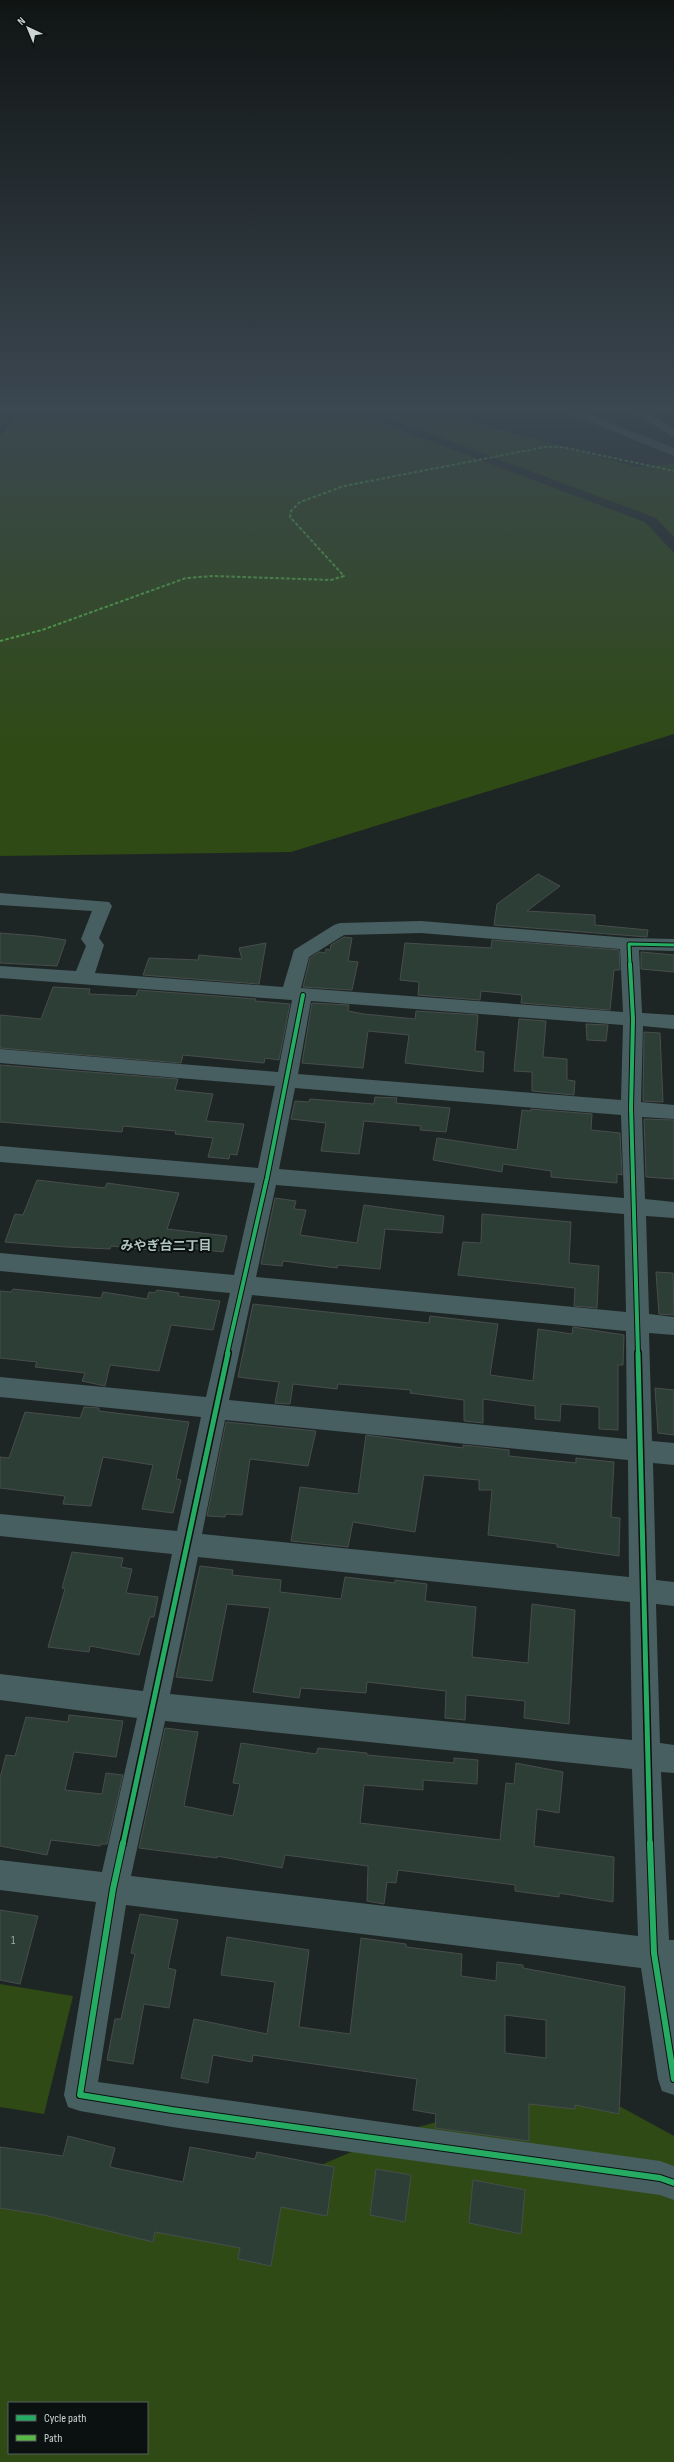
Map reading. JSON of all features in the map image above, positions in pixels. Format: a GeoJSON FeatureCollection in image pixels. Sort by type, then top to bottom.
{"type":"FeatureCollection","features":[{"type":"Feature","properties":{"kind":"street"},"geometry":{"type":"LineString","coordinates":[[0,899],[103,906],[90,939],[95,945],[83,978]]}},
{"type":"Feature","properties":{"kind":"street"},"geometry":{"type":"LineString","coordinates":[[674,946],[629,944],[421,927],[340,929],[301,954],[288,1078],[215,1409],[154,1706],[113,1889],[80,2095],[172,2110],[660,2178],[674,2183]]}},
{"type":"Feature","properties":{"kind":"street"},"geometry":{"type":"LineString","coordinates":[[629,944],[633,1019],[631,1108],[638,1323],[641,1591],[646,1756],[674,2079]]}},
{"type":"Feature","properties":{"kind":"street"},"geometry":{"type":"LineString","coordinates":[[0,972],[674,1022]]}},
{"type":"Feature","properties":{"kind":"street"},"geometry":{"type":"LineString","coordinates":[[0,1056],[288,1078],[674,1112]]}},
{"type":"Feature","properties":{"kind":"street"},"geometry":{"type":"LineString","coordinates":[[0,1154],[267,1178],[674,1210]]}},
{"type":"Feature","properties":{"kind":"street"},"geometry":{"type":"LineString","coordinates":[[0,1262],[674,1326]]}},
{"type":"Feature","properties":{"kind":"street"},"geometry":{"type":"LineString","coordinates":[[0,1387],[674,1454]]}},
{"type":"Feature","properties":{"kind":"street"},"geometry":{"type":"LineString","coordinates":[[0,1525],[674,1594]]}},
{"type":"Feature","properties":{"kind":"street"},"geometry":{"type":"LineString","coordinates":[[0,1686],[154,1706],[674,1759]]}},
{"type":"Feature","properties":{"kind":"street"},"geometry":{"type":"LineString","coordinates":[[0,1875],[664,1954]]}},
{"type":"Feature","properties":{"kind":"green space"},"geometry":{"type":"Polygon","coordinates":[[[0,526],[649,526],[674,553],[674,734],[291,852],[0,856],[0,526]]]}},
{"type":"Feature","properties":{"kind":"green space"},"geometry":{"type":"Polygon","coordinates":[[[663,526],[674,526],[674,537],[663,526]]]}},
{"type":"Feature","properties":{"kind":"green space"},"geometry":{"type":"Polygon","coordinates":[[[0,1984],[73,1996],[44,2114],[0,2107],[0,1984]]]}},
{"type":"Feature","properties":{"kind":"green space"},"geometry":{"type":"Polygon","coordinates":[[[539,2094],[599,2095],[674,2136],[674,2462],[0,2462],[0,2178],[215,2210],[396,2133],[539,2094]]]}},
{"type":"Feature","properties":{"kind":"building"},"geometry":{"type":"Polygon","coordinates":[[[538,874],[560,886],[527,911],[595,915],[595,925],[648,930],[647,937],[494,925],[497,904],[538,874]]]}},
{"type":"Feature","properties":{"kind":"building"},"geometry":{"type":"Polygon","coordinates":[[[0,933],[66,940],[57,966],[0,963],[0,933]]]}},
{"type":"Feature","properties":{"kind":"building"},"geometry":{"type":"Polygon","coordinates":[[[344,937],[352,938],[348,961],[358,962],[352,990],[303,987],[310,958],[319,952],[325,953],[326,949],[330,950],[331,945],[344,937]]]}},
{"type":"Feature","properties":{"kind":"building"},"geometry":{"type":"Polygon","coordinates":[[[492,940],[619,950],[620,970],[614,970],[610,1010],[521,1003],[522,995],[481,991],[480,1000],[418,995],[419,982],[400,980],[405,943],[491,948],[492,940]]]}},
{"type":"Feature","properties":{"kind":"building"},"geometry":{"type":"Polygon","coordinates":[[[266,943],[259,984],[143,975],[149,958],[198,960],[199,955],[242,959],[239,948],[266,943]]]}},
{"type":"Feature","properties":{"kind":"building"},"geometry":{"type":"Polygon","coordinates":[[[641,952],[674,955],[674,972],[641,969],[641,952]]]}},
{"type":"Feature","properties":{"kind":"building"},"geometry":{"type":"Polygon","coordinates":[[[53,987],[90,989],[89,994],[136,996],[138,990],[256,999],[255,1001],[290,1004],[279,1060],[265,1058],[264,1063],[183,1055],[181,1063],[0,1048],[0,1015],[41,1019],[53,987]]]}},
{"type":"Feature","properties":{"kind":"building"},"geometry":{"type":"Polygon","coordinates":[[[312,1003],[349,1005],[348,1011],[415,1019],[416,1011],[478,1015],[475,1051],[484,1052],[483,1072],[405,1063],[409,1035],[368,1031],[363,1068],[302,1063],[312,1003]]]}},
{"type":"Feature","properties":{"kind":"building"},"geometry":{"type":"Polygon","coordinates":[[[519,1019],[546,1021],[543,1057],[567,1059],[567,1080],[575,1081],[574,1095],[532,1091],[532,1072],[514,1071],[519,1019]]]}},
{"type":"Feature","properties":{"kind":"building"},"geometry":{"type":"Polygon","coordinates":[[[586,1024],[608,1025],[606,1041],[587,1040],[586,1024]]]}},
{"type":"Feature","properties":{"kind":"building"},"geometry":{"type":"Polygon","coordinates":[[[644,1032],[660,1033],[663,1102],[643,1101],[644,1032]]]}},
{"type":"Feature","properties":{"kind":"building"},"geometry":{"type":"Polygon","coordinates":[[[0,1065],[178,1079],[175,1090],[213,1094],[206,1121],[244,1124],[237,1155],[230,1154],[229,1159],[208,1157],[213,1138],[175,1134],[176,1131],[123,1126],[122,1132],[0,1122],[0,1065]]]}},
{"type":"Feature","properties":{"kind":"building"},"geometry":{"type":"Polygon","coordinates":[[[375,1097],[397,1098],[396,1103],[450,1108],[446,1132],[420,1130],[421,1126],[364,1121],[359,1154],[321,1151],[326,1123],[291,1119],[295,1101],[309,1102],[310,1099],[374,1104],[375,1097]]]}},
{"type":"Feature","properties":{"kind":"building"},"geometry":{"type":"Polygon","coordinates":[[[531,1109],[592,1114],[591,1130],[620,1133],[622,1175],[617,1174],[617,1183],[551,1177],[551,1171],[503,1164],[502,1172],[433,1160],[437,1138],[517,1150],[522,1110],[531,1111],[531,1109]]]}},
{"type":"Feature","properties":{"kind":"building"},"geometry":{"type":"Polygon","coordinates":[[[644,1119],[674,1120],[674,1179],[646,1177],[644,1119]]]}},
{"type":"Feature","properties":{"kind":"building"},"geometry":{"type":"Polygon","coordinates":[[[37,1180],[105,1188],[107,1183],[179,1193],[167,1229],[227,1236],[223,1252],[163,1245],[162,1251],[111,1246],[110,1249],[5,1242],[15,1214],[23,1215],[37,1180]]]}},
{"type":"Feature","properties":{"kind":"building"},"geometry":{"type":"Polygon","coordinates":[[[275,1198],[296,1201],[294,1209],[306,1210],[300,1235],[357,1243],[364,1205],[444,1216],[442,1233],[385,1229],[380,1269],[338,1265],[337,1268],[283,1261],[282,1266],[261,1264],[275,1198]]]}},
{"type":"Feature","properties":{"kind":"building"},"geometry":{"type":"Polygon","coordinates":[[[482,1214],[571,1222],[569,1263],[599,1266],[597,1308],[574,1306],[575,1288],[458,1275],[463,1242],[481,1243],[482,1214]]]}},
{"type":"Feature","properties":{"kind":"building"},"geometry":{"type":"Polygon","coordinates":[[[656,1272],[673,1273],[674,1315],[659,1314],[656,1272]]]}},
{"type":"Feature","properties":{"kind":"building"},"geometry":{"type":"Polygon","coordinates":[[[13,1289],[101,1298],[103,1292],[147,1299],[149,1292],[154,1293],[157,1290],[179,1293],[178,1296],[220,1301],[213,1330],[171,1325],[159,1371],[110,1365],[105,1386],[82,1381],[85,1373],[35,1367],[37,1362],[0,1358],[0,1291],[11,1292],[13,1289]]]}},
{"type":"Feature","properties":{"kind":"building"},"geometry":{"type":"Polygon","coordinates":[[[253,1304],[429,1323],[430,1316],[498,1324],[490,1375],[533,1381],[538,1329],[572,1334],[573,1327],[624,1335],[623,1365],[618,1365],[618,1430],[599,1429],[599,1407],[561,1404],[560,1421],[535,1419],[535,1406],[483,1399],[483,1423],[464,1421],[464,1400],[410,1393],[411,1390],[338,1384],[337,1389],[293,1384],[290,1404],[275,1403],[279,1382],[238,1377],[253,1304]]]}},
{"type":"Feature","properties":{"kind":"building"},"geometry":{"type":"Polygon","coordinates":[[[655,1388],[674,1390],[674,1435],[658,1433],[655,1388]]]}},
{"type":"Feature","properties":{"kind":"building"},"geometry":{"type":"Polygon","coordinates":[[[84,1407],[99,1408],[99,1411],[189,1422],[176,1479],[181,1480],[173,1513],[142,1509],[153,1465],[103,1457],[91,1506],[63,1504],[65,1496],[0,1488],[0,1457],[9,1458],[25,1412],[80,1418],[84,1407]]]}},
{"type":"Feature","properties":{"kind":"building"},"geometry":{"type":"Polygon","coordinates":[[[226,1422],[316,1431],[308,1466],[250,1459],[242,1515],[226,1514],[225,1517],[207,1516],[226,1422]]]}},
{"type":"Feature","properties":{"kind":"building"},"geometry":{"type":"Polygon","coordinates":[[[366,1435],[463,1448],[463,1445],[509,1450],[509,1456],[576,1463],[576,1458],[614,1462],[611,1517],[620,1518],[619,1556],[557,1547],[557,1544],[488,1535],[492,1490],[479,1490],[479,1480],[424,1475],[415,1532],[353,1522],[348,1547],[291,1541],[300,1487],[358,1494],[366,1435]]]}},
{"type":"Feature","properties":{"kind":"building"},"geometry":{"type":"Polygon","coordinates":[[[72,1552],[123,1558],[121,1567],[132,1569],[126,1593],[158,1597],[154,1617],[150,1617],[139,1655],[90,1646],[89,1652],[48,1647],[65,1589],[62,1588],[72,1552]]]}},
{"type":"Feature","properties":{"kind":"building"},"geometry":{"type":"Polygon","coordinates":[[[200,1566],[233,1570],[232,1575],[281,1580],[280,1592],[341,1599],[345,1577],[395,1583],[395,1580],[427,1584],[425,1601],[476,1607],[472,1657],[528,1663],[532,1604],[575,1610],[569,1724],[524,1718],[525,1701],[466,1695],[465,1720],[445,1718],[446,1691],[367,1682],[366,1693],[301,1688],[299,1698],[253,1692],[270,1608],[227,1604],[212,1681],[176,1677],[200,1566]]]}},
{"type":"Feature","properties":{"kind":"building"},"geometry":{"type":"Polygon","coordinates":[[[69,1715],[123,1721],[116,1757],[74,1752],[65,1790],[102,1794],[106,1773],[123,1775],[107,1844],[101,1844],[100,1846],[51,1840],[47,1855],[0,1846],[0,1778],[6,1755],[15,1756],[26,1717],[68,1722],[69,1715]]]}},
{"type":"Feature","properties":{"kind":"building"},"geometry":{"type":"Polygon","coordinates":[[[165,1728],[198,1732],[184,1806],[233,1816],[240,1784],[233,1783],[241,1743],[316,1754],[318,1748],[367,1753],[367,1755],[454,1763],[454,1758],[478,1760],[477,1784],[423,1780],[423,1790],[364,1785],[360,1823],[500,1840],[506,1783],[514,1784],[516,1763],[563,1772],[559,1813],[537,1809],[534,1846],[614,1857],[613,1902],[559,1893],[559,1897],[515,1891],[515,1885],[398,1870],[396,1883],[387,1882],[384,1904],[367,1901],[368,1866],[285,1855],[282,1868],[217,1856],[217,1858],[139,1848],[165,1728]]]}},
{"type":"Feature","properties":{"kind":"building"},"geometry":{"type":"Polygon","coordinates":[[[0,1910],[38,1916],[20,1984],[0,1980],[0,1910]]]}},
{"type":"Feature","properties":{"kind":"building"},"geometry":{"type":"Polygon","coordinates":[[[140,1914],[178,1920],[168,1968],[176,1970],[169,2008],[144,2004],[133,2064],[107,2060],[115,2019],[121,2019],[135,1954],[131,1953],[140,1914]]]}},
{"type":"Feature","properties":{"kind":"building"},"geometry":{"type":"Polygon","coordinates":[[[227,1937],[309,1950],[299,2027],[350,2034],[361,1938],[406,1944],[406,1947],[462,1954],[461,1976],[496,1981],[497,1962],[523,1965],[523,1968],[625,1987],[619,2114],[575,2105],[575,2109],[529,2104],[529,2141],[435,2128],[436,2114],[413,2110],[417,2079],[253,2055],[252,2062],[213,2055],[208,2083],[181,2078],[194,2019],[267,2034],[275,1982],[221,1975],[227,1937]],[[505,2015],[505,2053],[546,2058],[546,2020],[505,2015]]]}},
{"type":"Feature","properties":{"kind":"building"},"geometry":{"type":"Polygon","coordinates":[[[68,2136],[115,2148],[110,2167],[183,2182],[190,2147],[255,2159],[257,2152],[334,2167],[327,2216],[281,2207],[271,2266],[238,2259],[240,2248],[155,2232],[153,2242],[44,2215],[0,2208],[0,2147],[63,2156],[68,2136]]]}},
{"type":"Feature","properties":{"kind":"building"},"geometry":{"type":"Polygon","coordinates":[[[376,2169],[411,2175],[405,2222],[370,2215],[376,2169]]]}},
{"type":"Feature","properties":{"kind":"building"},"geometry":{"type":"Polygon","coordinates":[[[473,2180],[525,2190],[521,2234],[469,2223],[473,2180]]]}},
{"type":"Feature","properties":{"kind":"marked path"},"geometry":{"type":"LineString","coordinates":[[0,641],[42,630],[186,578],[213,576],[331,580],[344,576],[331,560],[298,526]]}},
{"type":"Feature","properties":{"kind":"cycle path"},"geometry":{"type":"LineString","coordinates":[[674,945],[629,944],[633,1019],[631,1108],[635,1207],[646,1756],[654,1953],[674,2079]]}},
{"type":"Feature","properties":{"kind":"cycle path"},"geometry":{"type":"LineString","coordinates":[[303,995],[267,1178],[215,1409],[154,1706],[113,1889],[80,2095],[172,2110],[660,2178],[674,2183]]}},
{"type":"Feature","properties":{"kind":"district","name":"みやぎ台二丁目"},"geometry":{"type":"Point","coordinates":[166,1246]}}]}
